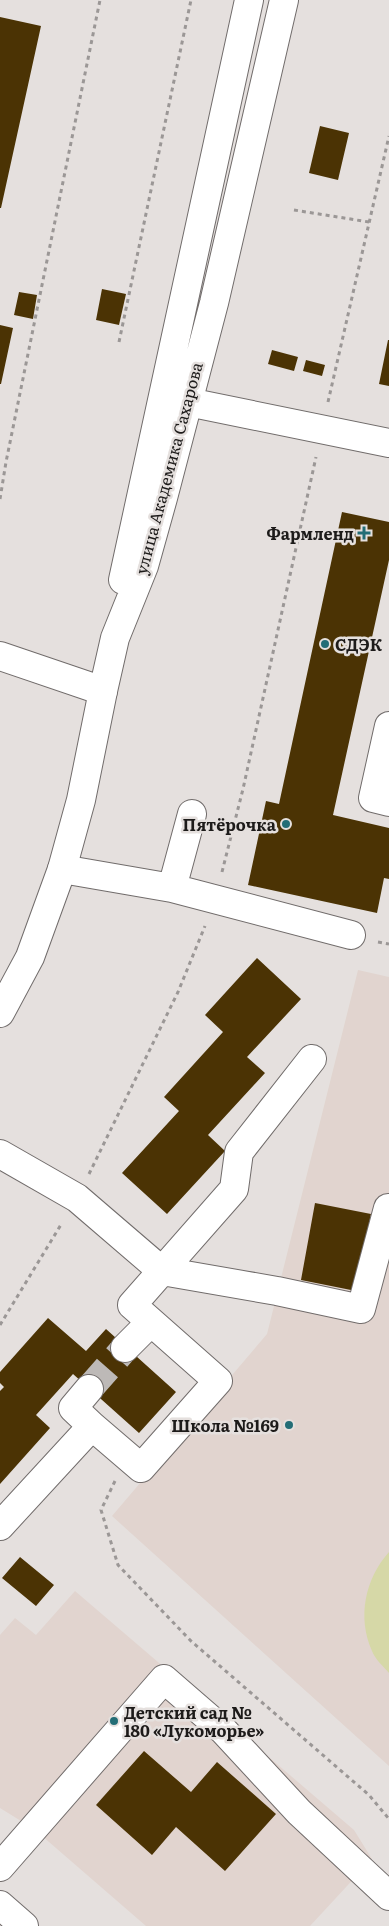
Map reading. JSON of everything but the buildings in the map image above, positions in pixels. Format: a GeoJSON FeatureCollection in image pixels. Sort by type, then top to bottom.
{"type":"FeatureCollection","features":[{"type":"Feature","properties":{"kind":"main road"},"geometry":{"type":"LineString","coordinates":[[249,0],[176,399],[389,443]]}},
{"type":"Feature","properties":{"kind":"main road","name":"улица Академика Сахарова"},"geometry":{"type":"LineString","coordinates":[[0,1013],[30,957],[62,869],[81,800],[102,691],[115,638],[144,566],[164,498],[176,399],[214,303],[284,0]]}},
{"type":"Feature","properties":{"kind":"main road"},"geometry":{"type":"LineString","coordinates":[[0,656],[102,691]]}},
{"type":"Feature","properties":{"kind":"main road"},"geometry":{"type":"LineString","coordinates":[[389,726],[373,798],[389,802]]}},
{"type":"Feature","properties":{"kind":"main road"},"geometry":{"type":"LineString","coordinates":[[172,888],[192,814]]}},
{"type":"Feature","properties":{"kind":"main road"},"geometry":{"type":"LineString","coordinates":[[62,869],[172,888],[215,901],[351,935]]}},
{"type":"Feature","properties":{"kind":"main road"},"geometry":{"type":"LineString","coordinates":[[89,1389],[73,1408],[140,1468],[218,1381],[132,1304],[234,1189],[240,1152],[312,1059]]}},
{"type":"Feature","properties":{"kind":"main road"},"geometry":{"type":"LineString","coordinates":[[0,1154],[77,1198],[162,1270],[278,1291],[361,1309],[389,1208]]}},
{"type":"Feature","properties":{"kind":"main road"},"geometry":{"type":"LineString","coordinates":[[125,1348],[151,1322]]}},
{"type":"Feature","properties":{"kind":"main road"},"geometry":{"type":"LineString","coordinates":[[0,1526],[92,1426]]}},
{"type":"Feature","properties":{"kind":"main road"},"geometry":{"type":"LineString","coordinates":[[0,1867],[164,1679],[224,1731],[299,1812],[389,1896]]}},
{"type":"Feature","properties":{"kind":"main road"},"geometry":{"type":"LineString","coordinates":[[0,1905],[24,1926]]}},
{"type":"Feature","properties":{"kind":"path"},"geometry":{"type":"LineString","coordinates":[[0,499],[100,0]]}},
{"type":"Feature","properties":{"kind":"path"},"geometry":{"type":"LineString","coordinates":[[120,342],[191,0]]}},
{"type":"Feature","properties":{"kind":"path"},"geometry":{"type":"LineString","coordinates":[[0,1325],[77,1198],[178,992],[215,901],[243,789],[322,428],[389,136]]}},
{"type":"Feature","properties":{"kind":"path"},"geometry":{"type":"LineString","coordinates":[[294,210],[369,222]]}},
{"type":"Feature","properties":{"kind":"path"},"geometry":{"type":"LineString","coordinates":[[127,1456],[101,1510],[118,1565],[191,1641],[369,1795],[389,1819]]}},
{"type":"Feature","properties":{"kind":"shaded area","name":"Школа №169"},"geometry":{"type":"Polygon","coordinates":[[[358,970],[389,977],[389,1766],[112,1516],[267,1334],[358,970]]]}},
{"type":"Feature","properties":{"kind":"shaded area","name":"Детский сад № 180 «Лукоморье»"},"geometry":{"type":"Polygon","coordinates":[[[75,1591],[354,1830],[372,1859],[310,1926],[146,1926],[34,1829],[0,1808],[0,1635],[15,1618],[36,1635],[75,1591]]]}},
{"type":"Feature","properties":{"kind":"green space"},"geometry":{"type":"Polygon","coordinates":[[[389,1552],[389,1673],[377,1660],[372,1651],[367,1638],[364,1612],[369,1586],[374,1574],[389,1552]]]}},
{"type":"Feature","properties":{"kind":"tunnel"},"geometry":{"type":"LineString","coordinates":[[89,1389],[125,1348]]}},
{"type":"Feature","properties":{"kind":"place","name":"Фармленд"},"geometry":{"type":"Point","coordinates":[364,533]}},
{"type":"Feature","properties":{"kind":"place","name":"СДЭК"},"geometry":{"type":"Point","coordinates":[325,644]}},
{"type":"Feature","properties":{"kind":"place","name":"Пятёрочка"},"geometry":{"type":"Point","coordinates":[286,824]}},
{"type":"Feature","properties":{"kind":"place","name":"Школа №169"},"geometry":{"type":"Point","coordinates":[289,1425]}},
{"type":"Feature","properties":{"kind":"place","name":"Детский сад № 180 «Лукоморье»"},"geometry":{"type":"Point","coordinates":[114,1721]}}]}
